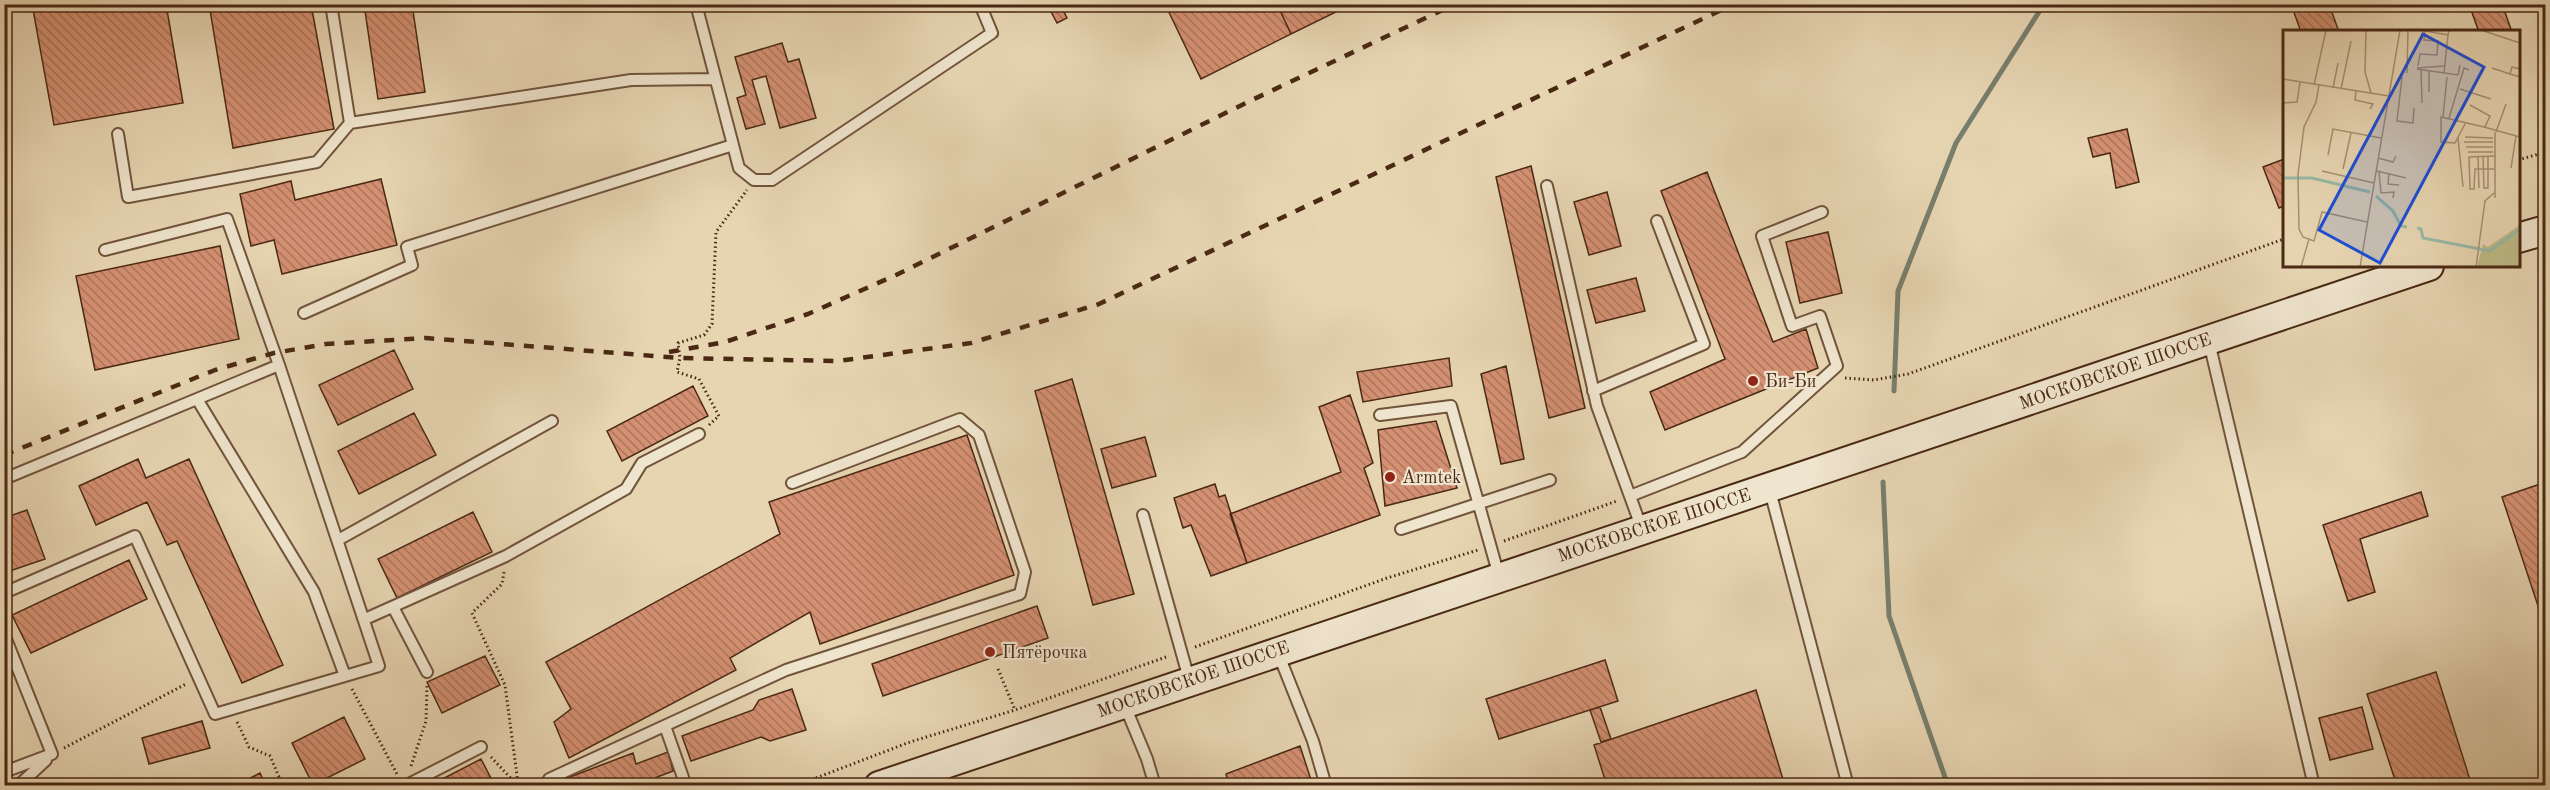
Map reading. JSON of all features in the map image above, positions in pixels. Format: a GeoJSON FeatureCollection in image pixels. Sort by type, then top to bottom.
{"type":"FeatureCollection","features":[{"type":"Feature","properties":{"kind":"main road"},"geometry":{"type":"LineString","coordinates":[[2520,237],[2546,230]]}},
{"type":"Feature","properties":{"kind":"main road","name":"МОСКОВСКОЕ ШОССЕ"},"geometry":{"type":"LineString","coordinates":[[879,786],[1277,650],[2426,267]]}},
{"type":"Feature","properties":{"kind":"lane"},"geometry":{"type":"LineString","coordinates":[[331,4],[350,123]]}},
{"type":"Feature","properties":{"kind":"lane"},"geometry":{"type":"LineString","coordinates":[[696,4],[739,168],[754,180],[772,180],[992,33],[980,4]]}},
{"type":"Feature","properties":{"kind":"lane"},"geometry":{"type":"LineString","coordinates":[[118,134],[128,197],[317,162],[350,123],[632,80],[715,79]]}},
{"type":"Feature","properties":{"kind":"lane"},"geometry":{"type":"LineString","coordinates":[[304,313],[412,265],[407,247],[733,145]]}},
{"type":"Feature","properties":{"kind":"lane"},"geometry":{"type":"LineString","coordinates":[[1547,186],[1597,406],[1642,529]]}},
{"type":"Feature","properties":{"kind":"lane"},"geometry":{"type":"LineString","coordinates":[[1630,496],[1742,452],[1837,366],[1820,316],[1792,326],[1762,236],[1822,212]]}},
{"type":"Feature","properties":{"kind":"lane"},"geometry":{"type":"LineString","coordinates":[[4,593],[135,536],[215,714],[379,666],[279,365],[227,219],[105,250]]}},
{"type":"Feature","properties":{"kind":"lane"},"geometry":{"type":"LineString","coordinates":[[1593,391],[1704,344],[1657,221]]}},
{"type":"Feature","properties":{"kind":"lane"},"geometry":{"type":"LineString","coordinates":[[2208,339],[2314,786]]}},
{"type":"Feature","properties":{"kind":"lane"},"geometry":{"type":"LineString","coordinates":[[4,479],[279,365]]}},
{"type":"Feature","properties":{"kind":"lane"},"geometry":{"type":"LineString","coordinates":[[197,399],[314,592],[345,676]]}},
{"type":"Feature","properties":{"kind":"lane"},"geometry":{"type":"LineString","coordinates":[[1380,415],[1451,406],[1499,576]]}},
{"type":"Feature","properties":{"kind":"lane"},"geometry":{"type":"LineString","coordinates":[[549,779],[786,670],[1020,594],[1025,572],[979,435],[960,419],[792,483]]}},
{"type":"Feature","properties":{"kind":"lane"},"geometry":{"type":"LineString","coordinates":[[338,540],[552,421]]}},
{"type":"Feature","properties":{"kind":"lane"},"geometry":{"type":"LineString","coordinates":[[365,619],[506,556],[626,489],[642,463],[699,434]]}},
{"type":"Feature","properties":{"kind":"lane"},"geometry":{"type":"LineString","coordinates":[[1401,529],[1550,480]]}},
{"type":"Feature","properties":{"kind":"lane"},"geometry":{"type":"LineString","coordinates":[[1768,487],[1848,786]]}},
{"type":"Feature","properties":{"kind":"lane"},"geometry":{"type":"LineString","coordinates":[[1143,515],[1189,680]]}},
{"type":"Feature","properties":{"kind":"lane"},"geometry":{"type":"LineString","coordinates":[[393,607],[427,672]]}},
{"type":"Feature","properties":{"kind":"lane"},"geometry":{"type":"LineString","coordinates":[[4,634],[52,754]]}},
{"type":"Feature","properties":{"kind":"lane"},"geometry":{"type":"LineString","coordinates":[[1277,650],[1313,741],[1326,786]]}},
{"type":"Feature","properties":{"kind":"lane"},"geometry":{"type":"LineString","coordinates":[[1123,703],[1147,759],[1155,786]]}},
{"type":"Feature","properties":{"kind":"lane"},"geometry":{"type":"LineString","coordinates":[[665,726],[686,786]]}},
{"type":"Feature","properties":{"kind":"lane"},"geometry":{"type":"LineString","coordinates":[[405,782],[480,747]]}},
{"type":"Feature","properties":{"kind":"lane"},"geometry":{"type":"LineString","coordinates":[[4,772],[52,754]]}},
{"type":"Feature","properties":{"kind":"lane"},"geometry":{"type":"LineString","coordinates":[[18,786],[52,754]]}},
{"type":"Feature","properties":{"kind":"path"},"geometry":{"type":"LineString","coordinates":[[2520,159],[2546,152]]}},
{"type":"Feature","properties":{"kind":"path"},"geometry":{"type":"LineString","coordinates":[[699,434],[719,416],[699,378],[678,372],[680,357],[678,343],[704,335],[712,324],[716,232],[754,180]]}},
{"type":"Feature","properties":{"kind":"path"},"geometry":{"type":"LineString","coordinates":[[1816,385],[1844,378],[1874,380],[1908,374],[2283,239]]}},
{"type":"Feature","properties":{"kind":"path"},"geometry":{"type":"LineString","coordinates":[[795,786],[910,742],[1015,710],[1387,578],[1490,546],[1630,496]]}},
{"type":"Feature","properties":{"kind":"path"},"geometry":{"type":"LineString","coordinates":[[506,556],[502,584],[472,613],[505,684],[518,784]]}},
{"type":"Feature","properties":{"kind":"path"},"geometry":{"type":"LineString","coordinates":[[998,669],[1015,710]]}},
{"type":"Feature","properties":{"kind":"path"},"geometry":{"type":"LineString","coordinates":[[405,782],[426,721],[427,672]]}},
{"type":"Feature","properties":{"kind":"path"},"geometry":{"type":"LineString","coordinates":[[345,676],[405,782]]}},
{"type":"Feature","properties":{"kind":"path"},"geometry":{"type":"LineString","coordinates":[[52,754],[199,677]]}},
{"type":"Feature","properties":{"kind":"path"},"geometry":{"type":"LineString","coordinates":[[231,709],[249,747],[270,756],[283,786]]}},
{"type":"Feature","properties":{"kind":"path"},"geometry":{"type":"LineString","coordinates":[[480,747],[518,784]]}},
{"type":"Feature","properties":{"kind":"building"},"geometry":{"type":"Polygon","coordinates":[[[32,4],[166,4],[183,103],[54,125],[32,4]]]}},
{"type":"Feature","properties":{"kind":"building"},"geometry":{"type":"Polygon","coordinates":[[[209,4],[311,4],[334,129],[233,148],[209,4]]]}},
{"type":"Feature","properties":{"kind":"building"},"geometry":{"type":"Polygon","coordinates":[[[364,4],[412,4],[425,92],[378,99],[364,4]]]}},
{"type":"Feature","properties":{"kind":"building"},"geometry":{"type":"Polygon","coordinates":[[[1047,4],[1069,4],[1062,8],[1067,18],[1057,23],[1047,4]]]}},
{"type":"Feature","properties":{"kind":"building"},"geometry":{"type":"Polygon","coordinates":[[[1165,4],[1277,4],[1291,34],[1201,79],[1165,4]]]}},
{"type":"Feature","properties":{"kind":"building"},"geometry":{"type":"Polygon","coordinates":[[[1277,4],[1352,4],[1291,34],[1277,4]]]}},
{"type":"Feature","properties":{"kind":"building"},"geometry":{"type":"Polygon","coordinates":[[[2291,4],[2329,4],[2338,30],[2300,30],[2291,4]]]}},
{"type":"Feature","properties":{"kind":"building"},"geometry":{"type":"Polygon","coordinates":[[[2476,4],[2502,4],[2511,30],[2478,30],[2470,7],[2476,4]]]}},
{"type":"Feature","properties":{"kind":"building"},"geometry":{"type":"Polygon","coordinates":[[[782,43],[788,62],[799,59],[816,118],[780,128],[766,76],[752,80],[765,124],[746,129],[737,98],[746,95],[735,57],[782,43]]]}},
{"type":"Feature","properties":{"kind":"building"},"geometry":{"type":"Polygon","coordinates":[[[2127,129],[2139,182],[2116,188],[2110,153],[2093,157],[2088,138],[2127,129]]]}},
{"type":"Feature","properties":{"kind":"building"},"geometry":{"type":"Polygon","coordinates":[[[2283,159],[2283,206],[2279,208],[2263,167],[2283,159]]]}},
{"type":"Feature","properties":{"kind":"building"},"geometry":{"type":"Polygon","coordinates":[[[1531,166],[1585,408],[1549,418],[1496,177],[1531,166]]]}},
{"type":"Feature","properties":{"kind":"building"},"geometry":{"type":"Polygon","coordinates":[[[1707,172],[1773,342],[1806,329],[1818,368],[1665,430],[1650,392],[1725,359],[1661,191],[1707,172]]]}},
{"type":"Feature","properties":{"kind":"building"},"geometry":{"type":"Polygon","coordinates":[[[381,179],[397,245],[282,274],[274,240],[251,246],[240,194],[291,181],[295,200],[381,179]]]}},
{"type":"Feature","properties":{"kind":"building"},"geometry":{"type":"Polygon","coordinates":[[[1607,192],[1621,246],[1589,255],[1574,202],[1607,192]]]}},
{"type":"Feature","properties":{"kind":"building"},"geometry":{"type":"Polygon","coordinates":[[[1828,232],[1842,293],[1800,303],[1786,242],[1828,232]]]}},
{"type":"Feature","properties":{"kind":"building"},"geometry":{"type":"Polygon","coordinates":[[[220,246],[239,339],[95,370],[76,276],[220,246]]]}},
{"type":"Feature","properties":{"kind":"building"},"geometry":{"type":"Polygon","coordinates":[[[1636,278],[1645,311],[1596,323],[1587,290],[1636,278]]]}},
{"type":"Feature","properties":{"kind":"building"},"geometry":{"type":"Polygon","coordinates":[[[394,350],[413,389],[338,425],[319,385],[394,350]]]}},
{"type":"Feature","properties":{"kind":"building"},"geometry":{"type":"Polygon","coordinates":[[[1449,358],[1452,386],[1363,402],[1357,372],[1449,358]]]}},
{"type":"Feature","properties":{"kind":"building"},"geometry":{"type":"Polygon","coordinates":[[[1506,366],[1524,459],[1501,464],[1481,374],[1506,366]]]}},
{"type":"Feature","properties":{"kind":"building"},"geometry":{"type":"Polygon","coordinates":[[[1072,379],[1134,594],[1093,605],[1035,391],[1072,379]]]}},
{"type":"Feature","properties":{"kind":"building"},"geometry":{"type":"Polygon","coordinates":[[[693,386],[708,416],[622,461],[607,431],[693,386]]]}},
{"type":"Feature","properties":{"kind":"building"},"geometry":{"type":"Polygon","coordinates":[[[1350,395],[1373,463],[1364,468],[1380,515],[1247,563],[1230,514],[1341,472],[1319,407],[1350,395]]]}},
{"type":"Feature","properties":{"kind":"building"},"geometry":{"type":"Polygon","coordinates":[[[414,413],[436,455],[359,494],[338,451],[414,413]]]}},
{"type":"Feature","properties":{"kind":"building"},"geometry":{"type":"Polygon","coordinates":[[[1436,421],[1457,488],[1385,506],[1378,430],[1436,421]]]}},
{"type":"Feature","properties":{"kind":"building"},"geometry":{"type":"Polygon","coordinates":[[[967,435],[1014,575],[820,644],[810,612],[730,658],[736,670],[569,758],[554,722],[571,709],[546,662],[780,534],[769,502],[967,435]]]}},
{"type":"Feature","properties":{"kind":"building"},"geometry":{"type":"Polygon","coordinates":[[[1145,437],[1156,476],[1112,488],[1101,449],[1145,437]]]}},
{"type":"Feature","properties":{"kind":"building"},"geometry":{"type":"Polygon","coordinates":[[[138,459],[146,478],[189,459],[283,665],[242,683],[177,541],[167,545],[147,502],[96,525],[79,486],[138,459]]]}},
{"type":"Feature","properties":{"kind":"building"},"geometry":{"type":"Polygon","coordinates":[[[2546,482],[2546,630],[2502,497],[2546,482]]]}},
{"type":"Feature","properties":{"kind":"building"},"geometry":{"type":"Polygon","coordinates":[[[1215,484],[1219,497],[1225,495],[1247,563],[1211,576],[1191,525],[1183,528],[1174,498],[1215,484]]]}},
{"type":"Feature","properties":{"kind":"building"},"geometry":{"type":"Polygon","coordinates":[[[2421,492],[2428,516],[2360,539],[2375,592],[2348,601],[2323,525],[2421,492]]]}},
{"type":"Feature","properties":{"kind":"building"},"geometry":{"type":"Polygon","coordinates":[[[27,510],[45,559],[4,573],[4,518],[27,510]]]}},
{"type":"Feature","properties":{"kind":"building"},"geometry":{"type":"Polygon","coordinates":[[[473,512],[492,552],[397,598],[378,559],[473,512]]]}},
{"type":"Feature","properties":{"kind":"building"},"geometry":{"type":"Polygon","coordinates":[[[129,560],[147,599],[31,653],[12,615],[129,560]]]}},
{"type":"Feature","properties":{"kind":"building"},"geometry":{"type":"Polygon","coordinates":[[[1037,606],[1048,638],[883,696],[872,664],[1037,606]]]}},
{"type":"Feature","properties":{"kind":"building"},"geometry":{"type":"Polygon","coordinates":[[[485,656],[500,685],[442,713],[427,682],[485,656]]]}},
{"type":"Feature","properties":{"kind":"building"},"geometry":{"type":"Polygon","coordinates":[[[1605,660],[1618,701],[1499,739],[1486,699],[1605,660]]]}},
{"type":"Feature","properties":{"kind":"building"},"geometry":{"type":"Polygon","coordinates":[[[2436,672],[2472,786],[2397,786],[2367,694],[2436,672]]]}},
{"type":"Feature","properties":{"kind":"building"},"geometry":{"type":"Polygon","coordinates":[[[792,689],[806,730],[770,741],[761,737],[691,761],[682,736],[753,710],[759,700],[792,689]]]}},
{"type":"Feature","properties":{"kind":"building"},"geometry":{"type":"Polygon","coordinates":[[[1756,690],[1785,786],[1607,786],[1594,745],[1756,690]]]}},
{"type":"Feature","properties":{"kind":"building"},"geometry":{"type":"Polygon","coordinates":[[[1600,707],[1611,739],[1601,742],[1590,710],[1600,707]]]}},
{"type":"Feature","properties":{"kind":"building"},"geometry":{"type":"Polygon","coordinates":[[[2362,707],[2373,749],[2330,760],[2319,718],[2362,707]]]}},
{"type":"Feature","properties":{"kind":"building"},"geometry":{"type":"Polygon","coordinates":[[[344,717],[365,759],[313,785],[292,743],[344,717]]]}},
{"type":"Feature","properties":{"kind":"building"},"geometry":{"type":"Polygon","coordinates":[[[202,721],[210,748],[149,764],[142,738],[202,721]]]}},
{"type":"Feature","properties":{"kind":"building"},"geometry":{"type":"Polygon","coordinates":[[[1300,746],[1313,786],[1229,786],[1226,774],[1300,746]]]}},
{"type":"Feature","properties":{"kind":"building"},"geometry":{"type":"Polygon","coordinates":[[[668,752],[673,771],[634,786],[564,786],[562,780],[633,753],[636,764],[668,752]]]}},
{"type":"Feature","properties":{"kind":"building"},"geometry":{"type":"Polygon","coordinates":[[[481,759],[495,786],[429,786],[481,759]]]}},
{"type":"Feature","properties":{"kind":"building"},"geometry":{"type":"Polygon","coordinates":[[[260,773],[266,786],[235,786],[260,773]]]}},
{"type":"Feature","properties":{"kind":"waterway"},"geometry":{"type":"LineString","coordinates":[[1894,391],[1898,291],[1956,143],[2044,4]]}},
{"type":"Feature","properties":{"kind":"waterway"},"geometry":{"type":"LineString","coordinates":[[1883,482],[1889,616],[1948,786]]}},
{"type":"Feature","properties":{"kind":"railway"},"geometry":{"type":"LineString","coordinates":[[669,352],[725,342],[808,314],[896,275],[1252,100],[1455,4]]}},
{"type":"Feature","properties":{"kind":"railway"},"geometry":{"type":"LineString","coordinates":[[4,455],[215,370],[274,353],[326,344],[426,338],[680,358],[838,361],[971,343],[1099,304],[1734,4]]}},
{"type":"Feature","properties":{"kind":"place","name":"Би-Би"},"geometry":{"type":"Point","coordinates":[1753,381]}},
{"type":"Feature","properties":{"kind":"place","name":"Armtek"},"geometry":{"type":"Point","coordinates":[1390,477]}},
{"type":"Feature","properties":{"kind":"place","name":"Пятёрочка"},"geometry":{"type":"Point","coordinates":[990,652]}}]}
